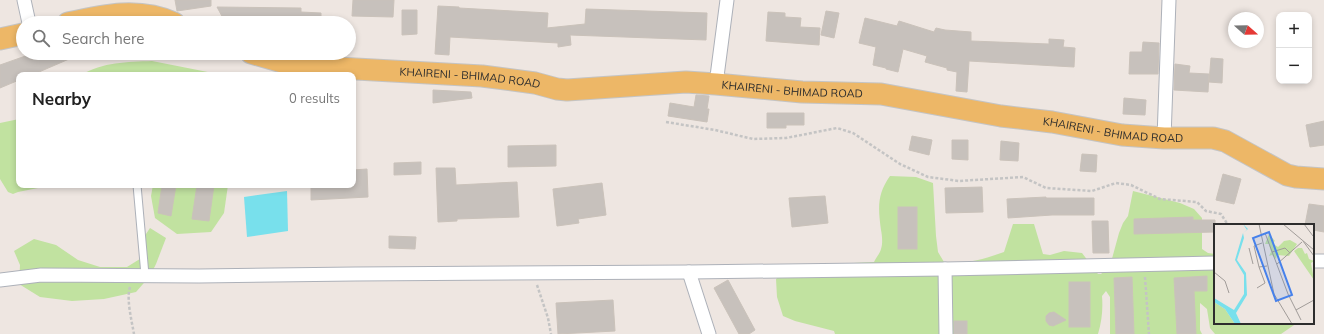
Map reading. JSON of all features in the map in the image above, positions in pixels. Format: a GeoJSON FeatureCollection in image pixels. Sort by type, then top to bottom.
{"type":"FeatureCollection","features":[{"type":"Feature","properties":{"kind":"main road"},"geometry":{"type":"LineString","coordinates":[[98,16],[122,14],[156,16]]}},
{"type":"Feature","properties":{"kind":"main road"},"geometry":{"type":"LineString","coordinates":[[0,39],[16,36]]}},
{"type":"Feature","properties":{"kind":"main road","name":"KHAIRENI - BHIMAD ROAD"},"geometry":{"type":"LineString","coordinates":[[275,60],[320,67],[482,76],[536,83],[557,89],[567,90],[686,82],[802,92],[881,94],[1001,116],[1052,122],[1122,135],[1164,138],[1214,138],[1225,141],[1287,175],[1324,179]]}},
{"type":"Feature","properties":{"kind":"street"},"geometry":{"type":"LineString","coordinates":[[24,0],[27,16]]}},
{"type":"Feature","properties":{"kind":"street"},"geometry":{"type":"LineString","coordinates":[[716,84],[727,0]]}},
{"type":"Feature","properties":{"kind":"street"},"geometry":{"type":"LineString","coordinates":[[1164,138],[1169,0]]}},
{"type":"Feature","properties":{"kind":"street"},"geometry":{"type":"LineString","coordinates":[[1314,262],[1324,261]]}},
{"type":"Feature","properties":{"kind":"street"},"geometry":{"type":"LineString","coordinates":[[0,280],[41,275],[140,276],[689,272],[945,269],[1214,263]]}},
{"type":"Feature","properties":{"kind":"street"},"geometry":{"type":"LineString","coordinates":[[945,269],[946,334]]}},
{"type":"Feature","properties":{"kind":"street"},"geometry":{"type":"LineString","coordinates":[[689,272],[709,334]]}},
{"type":"Feature","properties":{"kind":"lane"},"geometry":{"type":"LineString","coordinates":[[137,188],[140,276]]}},
{"type":"Feature","properties":{"kind":"path"},"geometry":{"type":"LineString","coordinates":[[666,122],[715,130],[754,139],[786,138],[837,128],[853,133],[900,164],[928,177],[958,181],[1023,177],[1046,188],[1092,191],[1116,183],[1131,185],[1160,199],[1197,202],[1206,211],[1221,214],[1227,224]]}},
{"type":"Feature","properties":{"kind":"path"},"geometry":{"type":"LineString","coordinates":[[1144,265],[1149,334]]}},
{"type":"Feature","properties":{"kind":"path"},"geometry":{"type":"LineString","coordinates":[[533,273],[552,334]]}},
{"type":"Feature","properties":{"kind":"path"},"geometry":{"type":"LineString","coordinates":[[134,334],[129,291],[140,276]]}},
{"type":"Feature","properties":{"kind":"green space"},"geometry":{"type":"Polygon","coordinates":[[[152,61],[208,72],[87,72],[98,67],[124,62],[152,61]]]}},
{"type":"Feature","properties":{"kind":"green space"},"geometry":{"type":"Polygon","coordinates":[[[16,120],[16,188],[38,188],[13,194],[8,192],[0,179],[0,123],[16,120]]]}},
{"type":"Feature","properties":{"kind":"green space"},"geometry":{"type":"Polygon","coordinates":[[[890,176],[916,177],[933,183],[938,252],[944,262],[967,262],[1004,252],[1013,224],[1034,224],[1043,254],[1050,255],[1064,251],[1082,253],[1098,274],[1101,274],[1110,266],[1119,233],[1128,216],[1133,191],[1180,203],[1194,209],[1202,218],[1202,249],[1208,253],[1214,254],[1214,324],[1296,324],[1281,334],[1215,334],[1210,328],[1207,309],[1200,303],[1200,330],[1202,334],[1110,334],[1110,297],[1106,291],[1102,296],[1102,315],[1098,334],[835,334],[834,331],[795,321],[783,316],[777,297],[776,279],[792,266],[874,262],[882,244],[879,208],[881,195],[890,176]]]}},
{"type":"Feature","properties":{"kind":"green space"},"geometry":{"type":"Polygon","coordinates":[[[152,188],[228,188],[224,213],[211,232],[177,234],[155,218],[151,196],[152,188]]]}},
{"type":"Feature","properties":{"kind":"green space"},"geometry":{"type":"Polygon","coordinates":[[[150,228],[166,238],[150,276],[136,292],[104,299],[72,301],[40,297],[19,284],[20,265],[14,251],[34,239],[56,245],[78,260],[100,267],[127,267],[143,257],[142,240],[150,228]]]}},
{"type":"Feature","properties":{"kind":"water"},"geometry":{"type":"Polygon","coordinates":[[[287,191],[288,231],[247,237],[244,197],[287,191]]]}},
{"type":"Feature","properties":{"kind":"building"},"geometry":{"type":"Polygon","coordinates":[[[175,0],[211,0],[211,6],[177,11],[175,0]]]}},
{"type":"Feature","properties":{"kind":"building"},"geometry":{"type":"Polygon","coordinates":[[[353,0],[394,0],[393,17],[352,16],[353,0]]]}},
{"type":"Feature","properties":{"kind":"building"},"geometry":{"type":"Polygon","coordinates":[[[438,6],[548,13],[547,28],[585,24],[586,9],[707,13],[706,40],[570,35],[571,45],[558,47],[558,43],[450,37],[449,55],[435,54],[438,6]]]}},
{"type":"Feature","properties":{"kind":"building"},"geometry":{"type":"Polygon","coordinates":[[[217,7],[301,8],[301,12],[321,13],[321,16],[222,16],[217,7]]]}},
{"type":"Feature","properties":{"kind":"building"},"geometry":{"type":"Polygon","coordinates":[[[402,10],[417,10],[417,34],[402,35],[402,10]]]}},
{"type":"Feature","properties":{"kind":"building"},"geometry":{"type":"Polygon","coordinates":[[[826,11],[839,13],[834,38],[821,35],[826,11]]]}},
{"type":"Feature","properties":{"kind":"building"},"geometry":{"type":"Polygon","coordinates":[[[768,12],[785,13],[785,17],[801,18],[800,27],[820,28],[819,45],[766,41],[768,12]]]}},
{"type":"Feature","properties":{"kind":"building"},"geometry":{"type":"Polygon","coordinates":[[[865,18],[897,26],[899,21],[934,32],[936,28],[971,32],[971,41],[1049,44],[1049,39],[1064,40],[1063,47],[1075,48],[1074,67],[969,61],[967,92],[956,91],[957,72],[925,62],[927,56],[903,49],[898,72],[873,65],[876,47],[859,43],[865,18]]]}},
{"type":"Feature","properties":{"kind":"building"},"geometry":{"type":"Polygon","coordinates":[[[1143,42],[1159,43],[1158,74],[1129,74],[1130,52],[1142,52],[1143,42]]]}},
{"type":"Feature","properties":{"kind":"building"},"geometry":{"type":"Polygon","coordinates":[[[1211,58],[1223,59],[1222,83],[1209,82],[1211,58]]]}},
{"type":"Feature","properties":{"kind":"building"},"geometry":{"type":"Polygon","coordinates":[[[16,59],[67,60],[39,72],[16,72],[16,81],[0,88],[0,65],[16,59]]]}},
{"type":"Feature","properties":{"kind":"building"},"geometry":{"type":"Polygon","coordinates":[[[1175,64],[1190,66],[1189,73],[1209,74],[1208,92],[1174,90],[1175,64]]]}},
{"type":"Feature","properties":{"kind":"building"},"geometry":{"type":"Polygon","coordinates":[[[433,90],[471,92],[472,98],[433,103],[433,90]]]}},
{"type":"Feature","properties":{"kind":"building"},"geometry":{"type":"Polygon","coordinates":[[[696,95],[709,96],[707,122],[668,116],[670,103],[694,107],[696,95]]]}},
{"type":"Feature","properties":{"kind":"building"},"geometry":{"type":"Polygon","coordinates":[[[1124,98],[1146,100],[1145,115],[1123,114],[1124,98]]]}},
{"type":"Feature","properties":{"kind":"building"},"geometry":{"type":"Polygon","coordinates":[[[767,113],[804,113],[804,125],[786,125],[786,128],[767,128],[767,113]]]}},
{"type":"Feature","properties":{"kind":"building"},"geometry":{"type":"Polygon","coordinates":[[[1324,121],[1324,145],[1310,147],[1306,125],[1324,121]]]}},
{"type":"Feature","properties":{"kind":"building"},"geometry":{"type":"Polygon","coordinates":[[[912,136],[932,140],[929,155],[909,150],[912,136]]]}},
{"type":"Feature","properties":{"kind":"building"},"geometry":{"type":"Polygon","coordinates":[[[952,140],[968,140],[968,160],[952,159],[952,140]]]}},
{"type":"Feature","properties":{"kind":"building"},"geometry":{"type":"Polygon","coordinates":[[[1001,141],[1019,143],[1018,161],[1000,160],[1001,141]]]}},
{"type":"Feature","properties":{"kind":"building"},"geometry":{"type":"Polygon","coordinates":[[[556,145],[556,166],[508,167],[508,146],[556,145]]]}},
{"type":"Feature","properties":{"kind":"building"},"geometry":{"type":"Polygon","coordinates":[[[1082,154],[1097,155],[1096,172],[1080,171],[1082,154]]]}},
{"type":"Feature","properties":{"kind":"building"},"geometry":{"type":"Polygon","coordinates":[[[421,162],[421,174],[394,175],[394,163],[421,162]]]}},
{"type":"Feature","properties":{"kind":"building"},"geometry":{"type":"Polygon","coordinates":[[[436,168],[455,168],[456,185],[517,182],[519,217],[457,219],[457,221],[438,222],[436,168]]]}},
{"type":"Feature","properties":{"kind":"building"},"geometry":{"type":"Polygon","coordinates":[[[367,169],[368,197],[311,200],[311,188],[356,188],[356,170],[367,169]]]}},
{"type":"Feature","properties":{"kind":"building"},"geometry":{"type":"Polygon","coordinates":[[[1223,174],[1241,179],[1234,204],[1216,200],[1223,174]]]}},
{"type":"Feature","properties":{"kind":"building"},"geometry":{"type":"Polygon","coordinates":[[[602,183],[606,215],[578,219],[579,223],[557,226],[553,189],[602,183]]]}},
{"type":"Feature","properties":{"kind":"building"},"geometry":{"type":"Polygon","coordinates":[[[982,187],[983,212],[946,213],[945,188],[982,187]]]}},
{"type":"Feature","properties":{"kind":"building"},"geometry":{"type":"Polygon","coordinates":[[[162,188],[176,188],[171,216],[158,213],[162,188]]]}},
{"type":"Feature","properties":{"kind":"building"},"geometry":{"type":"Polygon","coordinates":[[[197,188],[214,188],[209,221],[192,219],[197,188]]]}},
{"type":"Feature","properties":{"kind":"building"},"geometry":{"type":"Polygon","coordinates":[[[825,196],[828,223],[792,227],[789,198],[825,196]]]}},
{"type":"Feature","properties":{"kind":"building"},"geometry":{"type":"Polygon","coordinates":[[[1046,197],[1094,198],[1094,215],[1052,215],[1008,218],[1007,199],[1046,197]]]}},
{"type":"Feature","properties":{"kind":"building"},"geometry":{"type":"Polygon","coordinates":[[[1309,204],[1324,206],[1324,232],[1314,230],[1314,224],[1305,224],[1309,204]]]}},
{"type":"Feature","properties":{"kind":"building"},"geometry":{"type":"Polygon","coordinates":[[[898,207],[917,207],[917,249],[898,249],[898,207]]]}},
{"type":"Feature","properties":{"kind":"building"},"geometry":{"type":"Polygon","coordinates":[[[1193,217],[1193,220],[1215,220],[1215,224],[1214,232],[1134,234],[1134,219],[1193,217]]]}},
{"type":"Feature","properties":{"kind":"building"},"geometry":{"type":"Polygon","coordinates":[[[1092,221],[1108,221],[1109,253],[1093,253],[1092,221]]]}},
{"type":"Feature","properties":{"kind":"building"},"geometry":{"type":"Polygon","coordinates":[[[389,236],[416,237],[415,249],[389,248],[389,236]]]}},
{"type":"Feature","properties":{"kind":"building"},"geometry":{"type":"Polygon","coordinates":[[[1207,276],[1207,291],[1194,291],[1196,334],[1177,334],[1174,278],[1207,276]]]}},
{"type":"Feature","properties":{"kind":"building"},"geometry":{"type":"Polygon","coordinates":[[[1132,277],[1134,334],[1116,334],[1114,278],[1132,277]]]}},
{"type":"Feature","properties":{"kind":"building"},"geometry":{"type":"Polygon","coordinates":[[[728,280],[755,330],[749,334],[739,334],[714,288],[728,280]]]}},
{"type":"Feature","properties":{"kind":"building"},"geometry":{"type":"Polygon","coordinates":[[[1069,282],[1090,282],[1090,327],[1069,327],[1069,282]]]}},
{"type":"Feature","properties":{"kind":"building"},"geometry":{"type":"Polygon","coordinates":[[[613,300],[615,331],[558,334],[556,303],[613,300]]]}},
{"type":"Feature","properties":{"kind":"building"},"geometry":{"type":"Polygon","coordinates":[[[1054,312],[1066,320],[1053,326],[1049,325],[1046,321],[1046,316],[1049,313],[1054,312]]]}},
{"type":"Feature","properties":{"kind":"building"},"geometry":{"type":"Polygon","coordinates":[[[954,321],[967,321],[967,334],[954,334],[954,321]]]}}]}
